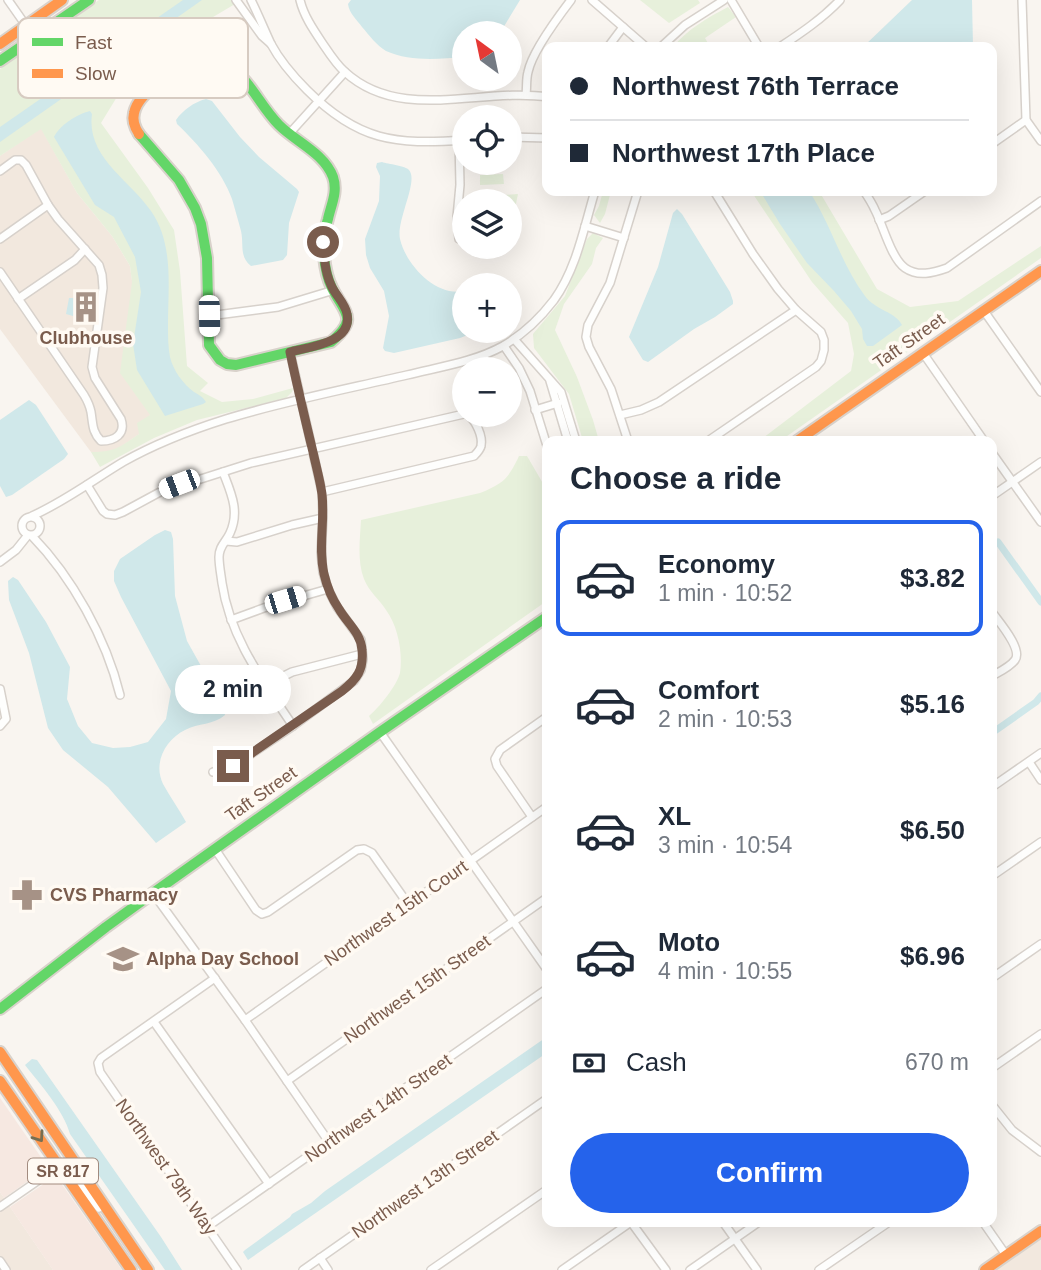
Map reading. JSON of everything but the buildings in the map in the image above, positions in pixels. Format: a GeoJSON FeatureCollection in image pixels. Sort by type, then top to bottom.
{"type":"FeatureCollection","features":[{"type":"Feature","properties":{"kind":"street"},"geometry":{"type":"LineString","coordinates":[[8,0],[20,18]]}},
{"type":"Feature","properties":{"kind":"street"},"geometry":{"type":"LineString","coordinates":[[37,18],[62,0]]}},
{"type":"Feature","properties":{"kind":"street"},"geometry":{"type":"LineString","coordinates":[[62,18],[89,0]]}},
{"type":"Feature","properties":{"kind":"street"},"geometry":{"type":"LineString","coordinates":[[236,0],[262,36],[272,44]]}},
{"type":"Feature","properties":{"kind":"street"},"geometry":{"type":"LineString","coordinates":[[251,0],[272,44],[296,78],[335,116],[354,127],[396,141],[426,143],[452,141]]}},
{"type":"Feature","properties":{"kind":"street"},"geometry":{"type":"LineString","coordinates":[[300,0],[303,12],[319,38],[345,72],[376,91],[410,100],[526,94],[542,96]]}},
{"type":"Feature","properties":{"kind":"street"},"geometry":{"type":"LineString","coordinates":[[542,42],[571,0]]}},
{"type":"Feature","properties":{"kind":"street"},"geometry":{"type":"LineString","coordinates":[[592,0],[640,42]]}},
{"type":"Feature","properties":{"kind":"street"},"geometry":{"type":"LineString","coordinates":[[666,42],[685,25],[724,0]]}},
{"type":"Feature","properties":{"kind":"street"},"geometry":{"type":"LineString","coordinates":[[731,0],[756,42]]}},
{"type":"Feature","properties":{"kind":"street"},"geometry":{"type":"LineString","coordinates":[[787,42],[826,14],[840,0]]}},
{"type":"Feature","properties":{"kind":"street"},"geometry":{"type":"LineString","coordinates":[[1023,0],[1026,120],[1041,141]]}},
{"type":"Feature","properties":{"kind":"street"},"geometry":{"type":"LineString","coordinates":[[612,42],[623,27]]}},
{"type":"Feature","properties":{"kind":"street"},"geometry":{"type":"LineString","coordinates":[[0,44],[18,32]]}},
{"type":"Feature","properties":{"kind":"street"},"geometry":{"type":"LineString","coordinates":[[526,94],[528,71],[542,42]]}},
{"type":"Feature","properties":{"kind":"street"},"geometry":{"type":"LineString","coordinates":[[0,61],[18,48]]}},
{"type":"Feature","properties":{"kind":"street"},"geometry":{"type":"LineString","coordinates":[[289,134],[345,72]]}},
{"type":"Feature","properties":{"kind":"street"},"geometry":{"type":"LineString","coordinates":[[141,98],[133,118],[135,130],[184,187],[204,234],[209,345],[214,356],[229,365],[236,365],[331,342],[342,334],[347,325],[347,314],[331,285],[325,264],[323,242],[336,189],[333,176],[320,157],[276,123],[248,87]]}},
{"type":"Feature","properties":{"kind":"street"},"geometry":{"type":"LineString","coordinates":[[997,140],[1026,120]]}},
{"type":"Feature","properties":{"kind":"street"},"geometry":{"type":"LineString","coordinates":[[522,137],[542,138]]}},
{"type":"Feature","properties":{"kind":"street"},"geometry":{"type":"LineString","coordinates":[[0,170],[15,160],[21,160],[48,205],[99,265],[103,288],[92,367],[95,378],[121,419],[123,426],[117,437],[101,441],[95,435],[91,411],[84,395],[0,272]]}},
{"type":"Feature","properties":{"kind":"street"},"geometry":{"type":"LineString","coordinates":[[522,332],[554,300],[566,279],[594,196]]}},
{"type":"Feature","properties":{"kind":"street"},"geometry":{"type":"LineString","coordinates":[[626,436],[611,389],[586,337],[588,325],[610,283],[636,196]]}},
{"type":"Feature","properties":{"kind":"street"},"geometry":{"type":"LineString","coordinates":[[715,436],[816,367],[824,350],[824,340],[817,328],[796,310],[778,289],[717,196]]}},
{"type":"Feature","properties":{"kind":"street"},"geometry":{"type":"LineString","coordinates":[[867,196],[895,256],[904,267],[917,273],[934,273],[947,268],[1041,201]]}},
{"type":"Feature","properties":{"kind":"street"},"geometry":{"type":"LineString","coordinates":[[879,220],[918,196]]}},
{"type":"Feature","properties":{"kind":"street"},"geometry":{"type":"LineString","coordinates":[[0,239],[48,205]]}},
{"type":"Feature","properties":{"kind":"street"},"geometry":{"type":"LineString","coordinates":[[585,226],[624,237]]}},
{"type":"Feature","properties":{"kind":"street"},"geometry":{"type":"LineString","coordinates":[[18,299],[75,260],[85,249]]}},
{"type":"Feature","properties":{"kind":"street","name":"Taft Street"},"geometry":{"type":"LineString","coordinates":[[804,436],[1041,271]]}},
{"type":"Feature","properties":{"kind":"street"},"geometry":{"type":"LineString","coordinates":[[209,316],[278,307],[334,290]]}},
{"type":"Feature","properties":{"kind":"street"},"geometry":{"type":"LineString","coordinates":[[620,415],[659,402],[796,310]]}},
{"type":"Feature","properties":{"kind":"street"},"geometry":{"type":"LineString","coordinates":[[984,310],[1041,392]]}},
{"type":"Feature","properties":{"kind":"street"},"geometry":{"type":"LineString","coordinates":[[8,555],[26,518],[46,510],[124,462],[160,444],[227,419],[474,359],[508,343]]}},
{"type":"Feature","properties":{"kind":"street"},"geometry":{"type":"LineString","coordinates":[[518,343],[550,378],[574,436]]}},
{"type":"Feature","properties":{"kind":"street"},"geometry":{"type":"LineString","coordinates":[[504,346],[530,391],[544,436]]}},
{"type":"Feature","properties":{"kind":"street"},"geometry":{"type":"LineString","coordinates":[[213,772],[233,766],[293,726],[354,681],[361,670],[361,640],[337,607],[323,572],[322,492],[290,352]]}},
{"type":"Feature","properties":{"kind":"street"},"geometry":{"type":"LineString","coordinates":[[923,353],[981,436]]}},
{"type":"Feature","properties":{"kind":"street"},"geometry":{"type":"LineString","coordinates":[[536,410],[560,402]]}},
{"type":"Feature","properties":{"kind":"street"},"geometry":{"type":"LineString","coordinates":[[560,402],[567,436]]}},
{"type":"Feature","properties":{"kind":"street"},"geometry":{"type":"LineString","coordinates":[[87,485],[103,511],[115,515],[179,484],[251,463],[452,417]]}},
{"type":"Feature","properties":{"kind":"street"},"geometry":{"type":"LineString","coordinates":[[322,492],[474,456],[481,446],[478,427]]}},
{"type":"Feature","properties":{"kind":"street"},"geometry":{"type":"LineString","coordinates":[[997,460],[1041,522]]}},
{"type":"Feature","properties":{"kind":"street"},"geometry":{"type":"LineString","coordinates":[[997,492],[1041,462]]}},
{"type":"Feature","properties":{"kind":"street"},"geometry":{"type":"LineString","coordinates":[[223,472],[235,509],[235,521],[220,548],[223,592],[231,620],[247,657],[293,726]]}},
{"type":"Feature","properties":{"kind":"street"},"geometry":{"type":"LineString","coordinates":[[0,562],[40,528],[45,516],[67,497]]}},
{"type":"Feature","properties":{"kind":"street"},"geometry":{"type":"LineString","coordinates":[[32,516],[38,519],[54,561],[94,626],[120,695]]}},
{"type":"Feature","properties":{"kind":"street"},"geometry":{"type":"LineString","coordinates":[[226,541],[237,542],[323,518]]}},
{"type":"Feature","properties":{"kind":"street"},"geometry":{"type":"LineString","coordinates":[[22,527],[54,561]]}},
{"type":"Feature","properties":{"kind":"street"},"geometry":{"type":"LineString","coordinates":[[231,620],[289,599],[328,589]]}},
{"type":"Feature","properties":{"kind":"street"},"geometry":{"type":"LineString","coordinates":[[997,619],[1017,648],[1014,661],[997,673]]}},
{"type":"Feature","properties":{"kind":"street","name":"Taft Street"},"geometry":{"type":"LineString","coordinates":[[0,1009],[153,892],[542,620]]}},
{"type":"Feature","properties":{"kind":"street"},"geometry":{"type":"LineString","coordinates":[[266,685],[292,672],[362,654]]}},
{"type":"Feature","properties":{"kind":"street"},"geometry":{"type":"LineString","coordinates":[[0,689],[6,719],[2,724]]}},
{"type":"Feature","properties":{"kind":"street"},"geometry":{"type":"LineString","coordinates":[[532,817],[496,766],[495,759],[500,750],[542,720]]}},
{"type":"Feature","properties":{"kind":"street"},"geometry":{"type":"LineString","coordinates":[[380,732],[542,962]]}},
{"type":"Feature","properties":{"kind":"street"},"geometry":{"type":"LineString","coordinates":[[997,784],[1041,753]]}},
{"type":"Feature","properties":{"kind":"street"},"geometry":{"type":"LineString","coordinates":[[1028,762],[1041,780]]}},
{"type":"Feature","properties":{"kind":"street","name":"Northwest 15th Court"},"geometry":{"type":"LineString","coordinates":[[245,1020],[542,810]]}},
{"type":"Feature","properties":{"kind":"street"},"geometry":{"type":"LineString","coordinates":[[997,873],[1041,842]]}},
{"type":"Feature","properties":{"kind":"street"},"geometry":{"type":"LineString","coordinates":[[215,849],[256,910],[262,914],[357,850],[364,849],[372,853],[408,904]]}},
{"type":"Feature","properties":{"kind":"street"},"geometry":{"type":"LineString","coordinates":[[153,892],[329,1142]]}},
{"type":"Feature","properties":{"kind":"street","name":"Northwest 15th Street"},"geometry":{"type":"LineString","coordinates":[[286,1081],[542,901]]}},
{"type":"Feature","properties":{"kind":"street"},"geometry":{"type":"LineString","coordinates":[[997,975],[1041,944]]}},
{"type":"Feature","properties":{"kind":"street"},"geometry":{"type":"LineString","coordinates":[[215,978],[154,1022],[269,1184]]}},
{"type":"Feature","properties":{"kind":"street","name":"Northwest 14th Street"},"geometry":{"type":"LineString","coordinates":[[207,1227],[542,992]]}},
{"type":"Feature","properties":{"kind":"street","name":"Northwest 79th Way"},"geometry":{"type":"LineString","coordinates":[[154,1022],[102,1058],[98,1063],[100,1072],[237,1270]]}},
{"type":"Feature","properties":{"kind":"street"},"geometry":{"type":"LineString","coordinates":[[997,1065],[1041,1034]]}},
{"type":"Feature","properties":{"kind":"street","name":"SR 817"},"geometry":{"type":"LineString","coordinates":[[0,1052],[148,1270]]}},
{"type":"Feature","properties":{"kind":"street","name":"SR 817"},"geometry":{"type":"LineString","coordinates":[[0,1081],[131,1270]]}},
{"type":"Feature","properties":{"kind":"street","name":"Northwest 13th Street"},"geometry":{"type":"LineString","coordinates":[[303,1270],[542,1103]]}},
{"type":"Feature","properties":{"kind":"street"},"geometry":{"type":"LineString","coordinates":[[997,1111],[1012,1130],[1039,1148]]}},
{"type":"Feature","properties":{"kind":"street"},"geometry":{"type":"LineString","coordinates":[[0,1207],[60,1166],[68,1168],[103,1214],[120,1228]]}},
{"type":"Feature","properties":{"kind":"street"},"geometry":{"type":"LineString","coordinates":[[431,1270],[542,1193]]}},
{"type":"Feature","properties":{"kind":"street"},"geometry":{"type":"LineString","coordinates":[[562,1270],[624,1227]]}},
{"type":"Feature","properties":{"kind":"street"},"geometry":{"type":"LineString","coordinates":[[635,1227],[666,1270]]}},
{"type":"Feature","properties":{"kind":"street"},"geometry":{"type":"LineString","coordinates":[[727,1227],[757,1270]]}},
{"type":"Feature","properties":{"kind":"street"},"geometry":{"type":"LineString","coordinates":[[690,1270],[752,1227]]}},
{"type":"Feature","properties":{"kind":"street"},"geometry":{"type":"LineString","coordinates":[[819,1270],[881,1227]]}},
{"type":"Feature","properties":{"kind":"street"},"geometry":{"type":"LineString","coordinates":[[986,1227],[1006,1255]]}},
{"type":"Feature","properties":{"kind":"street"},"geometry":{"type":"LineString","coordinates":[[985,1270],[1041,1231]]}},
{"type":"Feature","properties":{"kind":"street"},"geometry":{"type":"LineString","coordinates":[[320,1258],[328,1270]]}},
{"type":"Feature","properties":{"kind":"street"},"geometry":{"type":"LineString","coordinates":[[0,1261],[6,1270]]}},
{"type":"Feature","properties":{"kind":"shaded area"},"geometry":{"type":"Polygon","coordinates":[[[41,128],[77,193],[112,236],[130,266],[150,415],[139,434],[118,449],[108,452],[91,452],[0,329],[0,156],[41,128]]]}},
{"type":"Feature","properties":{"kind":"shaded area"},"geometry":{"type":"Polygon","coordinates":[[[0,1098],[45,1163],[42,1171],[4,1198],[0,1192],[0,1098]]]}},
{"type":"Feature","properties":{"kind":"shaded area"},"geometry":{"type":"Polygon","coordinates":[[[51,1179],[61,1183],[122,1270],[53,1270],[10,1207],[51,1179]]]}},
{"type":"Feature","properties":{"kind":"shaded area"},"geometry":{"type":"Polygon","coordinates":[[[0,1192],[10,1207],[53,1270],[0,1270],[0,1192]]]}},
{"type":"Feature","properties":{"kind":"shaded area"},"geometry":{"type":"Polygon","coordinates":[[[1041,1237],[1041,1270],[994,1270],[1041,1237]]]}},
{"type":"Feature","properties":{"kind":"green space"},"geometry":{"type":"Polygon","coordinates":[[[99,0],[232,0],[235,4],[211,18],[73,18],[99,0]]]}},
{"type":"Feature","properties":{"kind":"green space"},"geometry":{"type":"Polygon","coordinates":[[[640,0],[698,0],[700,3],[669,23],[640,0]]]}},
{"type":"Feature","properties":{"kind":"green space"},"geometry":{"type":"Polygon","coordinates":[[[728,7],[736,17],[705,38],[707,42],[678,42],[698,24],[728,7]]]}},
{"type":"Feature","properties":{"kind":"green space"},"geometry":{"type":"Polygon","coordinates":[[[18,56],[18,98],[116,98],[101,123],[148,188],[174,230],[187,366],[208,383],[200,391],[222,402],[253,399],[293,388],[286,398],[197,420],[154,438],[100,467],[91,452],[112,450],[127,442],[139,434],[137,423],[150,415],[120,373],[132,282],[130,266],[112,236],[77,193],[41,129],[0,156],[0,69],[18,56]]]}},
{"type":"Feature","properties":{"kind":"green space"},"geometry":{"type":"Polygon","coordinates":[[[480,175],[503,175],[504,184],[480,185],[480,175]]]}},
{"type":"Feature","properties":{"kind":"green space"},"geometry":{"type":"Polygon","coordinates":[[[602,196],[610,196],[600,223],[594,215],[602,196]]]}},
{"type":"Feature","properties":{"kind":"green space"},"geometry":{"type":"Polygon","coordinates":[[[754,196],[822,196],[877,289],[910,307],[958,301],[1041,246],[1041,258],[787,436],[766,436],[851,371],[854,354],[848,323],[812,282],[754,196]]]}},
{"type":"Feature","properties":{"kind":"green space"},"geometry":{"type":"Polygon","coordinates":[[[593,233],[603,238],[596,248],[592,264],[564,304],[555,330],[577,377],[598,436],[582,436],[569,394],[534,348],[533,334],[565,296],[587,239],[593,233]]]}},
{"type":"Feature","properties":{"kind":"green space"},"geometry":{"type":"Polygon","coordinates":[[[519,456],[527,456],[542,482],[542,604],[373,724],[369,716],[395,684],[400,673],[401,657],[394,624],[364,579],[360,565],[361,520],[480,493],[495,486],[512,470],[519,456]]]}},
{"type":"Feature","properties":{"kind":"water"},"geometry":{"type":"Polygon","coordinates":[[[183,0],[202,0],[176,18],[157,18],[183,0]]]}},
{"type":"Feature","properties":{"kind":"water"},"geometry":{"type":"Polygon","coordinates":[[[351,0],[520,0],[507,21],[452,21],[452,58],[435,59],[405,57],[386,51],[370,37],[348,4],[351,0]]]}},
{"type":"Feature","properties":{"kind":"water"},"geometry":{"type":"Polygon","coordinates":[[[912,0],[972,0],[973,42],[868,42],[912,0]]]}},
{"type":"Feature","properties":{"kind":"water"},"geometry":{"type":"Polygon","coordinates":[[[42,98],[63,98],[0,142],[0,127],[42,98]]]}},
{"type":"Feature","properties":{"kind":"water"},"geometry":{"type":"Polygon","coordinates":[[[206,99],[212,101],[259,157],[299,192],[289,223],[287,255],[283,260],[251,266],[247,262],[228,189],[209,159],[177,124],[176,120],[185,110],[206,99]]]}},
{"type":"Feature","properties":{"kind":"water"},"geometry":{"type":"Polygon","coordinates":[[[90,111],[92,129],[102,155],[151,211],[158,224],[168,266],[170,357],[182,381],[206,402],[165,416],[137,370],[133,344],[141,292],[135,257],[114,217],[95,205],[54,137],[69,121],[90,111]]]}},
{"type":"Feature","properties":{"kind":"water"},"geometry":{"type":"Polygon","coordinates":[[[377,163],[401,166],[409,170],[411,183],[401,222],[400,239],[409,259],[424,277],[452,292],[452,340],[394,353],[383,348],[389,316],[384,291],[370,268],[365,239],[379,201],[380,176],[377,163]]]}},
{"type":"Feature","properties":{"kind":"water"},"geometry":{"type":"Polygon","coordinates":[[[763,196],[812,196],[849,271],[865,296],[902,325],[873,346],[867,346],[862,329],[851,311],[807,263],[763,196]]]}},
{"type":"Feature","properties":{"kind":"water"},"geometry":{"type":"Polygon","coordinates":[[[677,209],[730,292],[733,304],[648,362],[643,360],[629,337],[658,267],[673,213],[677,209]]]}},
{"type":"Feature","properties":{"kind":"water"},"geometry":{"type":"Polygon","coordinates":[[[69,298],[83,298],[80,318],[66,314],[69,298]]]}},
{"type":"Feature","properties":{"kind":"water"},"geometry":{"type":"Polygon","coordinates":[[[29,400],[36,405],[68,454],[6,497],[0,486],[0,420],[29,400]]]}},
{"type":"Feature","properties":{"kind":"water"},"geometry":{"type":"Polygon","coordinates":[[[165,530],[171,532],[173,539],[175,596],[187,641],[224,707],[225,715],[216,721],[178,734],[163,753],[160,776],[186,822],[156,843],[108,787],[63,750],[48,728],[29,653],[9,600],[8,581],[13,577],[18,580],[46,622],[70,667],[67,699],[78,726],[92,743],[113,748],[148,742],[166,719],[171,691],[121,597],[114,581],[114,571],[120,559],[165,530]]]}},
{"type":"Feature","properties":{"kind":"water"},"geometry":{"type":"Polygon","coordinates":[[[542,1040],[542,1056],[248,1260],[243,1252],[325,1191],[542,1040]]]}},
{"type":"Feature","properties":{"kind":"water"},"geometry":{"type":"Polygon","coordinates":[[[32,1059],[37,1060],[182,1270],[165,1270],[70,1134],[57,1107],[25,1065],[32,1059]]]}},
{"type":"Feature","properties":{"kind":"waterway"},"geometry":{"type":"LineString","coordinates":[[998,542],[1041,602]]}},
{"type":"Feature","properties":{"kind":"waterway"},"geometry":{"type":"LineString","coordinates":[[997,729],[1041,696]]}},
{"type":"Feature","properties":{"kind":"traffic: fast"},"geometry":{"type":"LineString","coordinates":[[63,18],[89,0]]}},
{"type":"Feature","properties":{"kind":"traffic: fast"},"geometry":{"type":"LineString","coordinates":[[0,61],[18,49]]}},
{"type":"Feature","properties":{"kind":"traffic: fast"},"geometry":{"type":"LineString","coordinates":[[139,134],[179,180],[201,224],[207,258],[209,345],[220,360],[236,365],[331,342],[340,334],[347,321],[345,310],[329,280],[324,251],[324,237],[334,193],[333,177],[316,154],[279,125],[248,85]]}},
{"type":"Feature","properties":{"kind":"traffic: fast"},"geometry":{"type":"LineString","coordinates":[[0,1009],[153,893],[542,620]]}},
{"type":"Feature","properties":{"kind":"traffic: slow"},"geometry":{"type":"LineString","coordinates":[[37,18],[62,0]]}},
{"type":"Feature","properties":{"kind":"traffic: slow"},"geometry":{"type":"LineString","coordinates":[[0,44],[18,31]]}},
{"type":"Feature","properties":{"kind":"traffic: slow"},"geometry":{"type":"LineString","coordinates":[[139,134],[133,116],[142,98]]}},
{"type":"Feature","properties":{"kind":"traffic: slow"},"geometry":{"type":"LineString","coordinates":[[804,436],[1041,271]]}},
{"type":"Feature","properties":{"kind":"traffic: slow"},"geometry":{"type":"LineString","coordinates":[[0,1052],[148,1270]]}},
{"type":"Feature","properties":{"kind":"traffic: slow"},"geometry":{"type":"LineString","coordinates":[[0,1081],[131,1270]]}},
{"type":"Feature","properties":{"kind":"traffic: slow"},"geometry":{"type":"LineString","coordinates":[[985,1270],[1041,1231]]}},
{"type":"Feature","properties":{"kind":"place","name":"Clubhouse"},"geometry":{"type":"Point","coordinates":[86,307]}},
{"type":"Feature","properties":{"kind":"place","name":"CVS Pharmacy"},"geometry":{"type":"Point","coordinates":[27,895]}},
{"type":"Feature","properties":{"kind":"place","name":"Alpha Day School"},"geometry":{"type":"Point","coordinates":[123,959]}},
{"type":"Feature","properties":{"kind":"route"},"geometry":{"type":"LineString","coordinates":[[233,766],[342,691],[358,677],[363,659],[361,640],[337,607],[323,572],[322,492],[290,352],[331,342],[342,334],[347,325],[343,304],[331,285],[323,242]]}}]}
